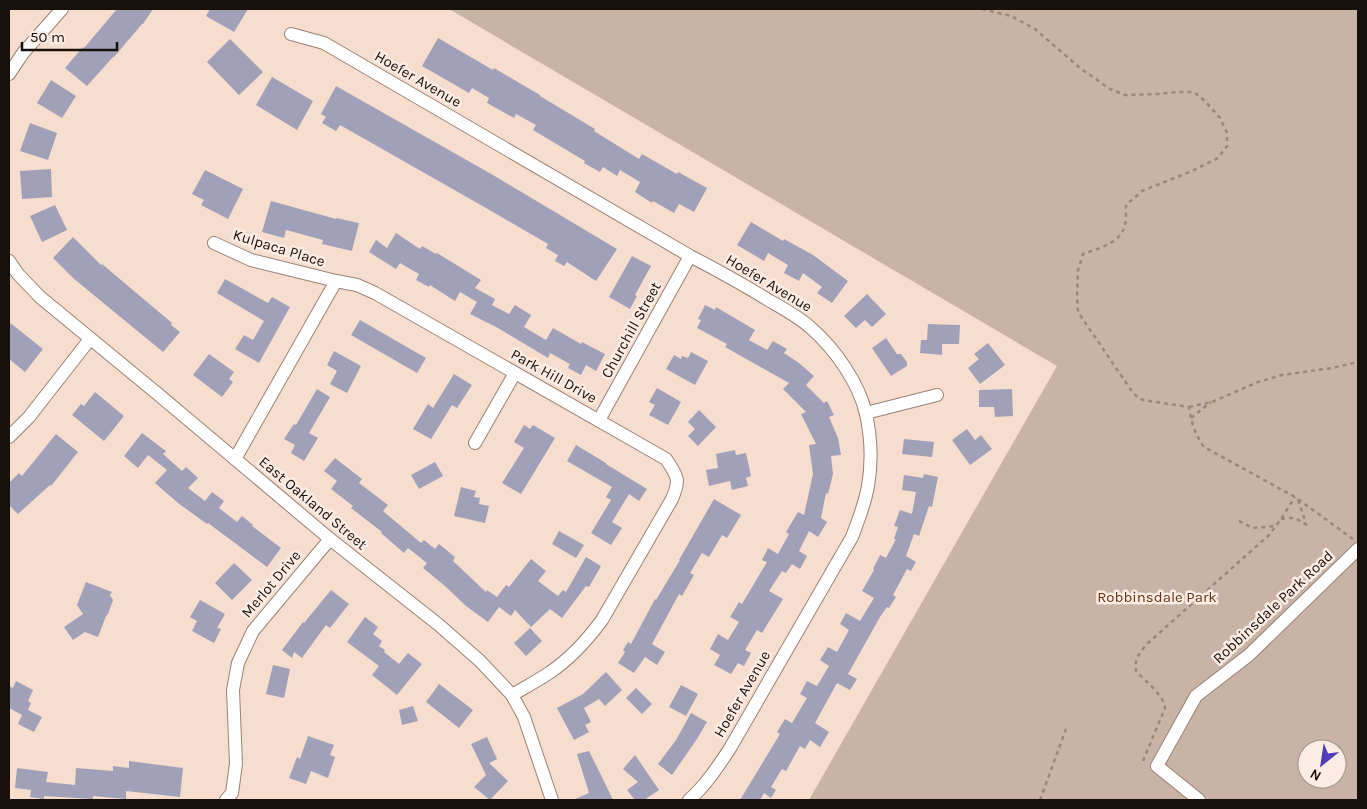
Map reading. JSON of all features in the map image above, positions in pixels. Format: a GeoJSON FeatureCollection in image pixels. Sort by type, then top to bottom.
{"type":"FeatureCollection","features":[{"type":"Feature","properties":{"kind":"street"},"geometry":{"type":"LineString","coordinates":[[9,74],[23,53],[62,9]]}},
{"type":"Feature","properties":{"kind":"street","name":"Hoefer Avenue"},"geometry":{"type":"LineString","coordinates":[[291,34],[324,43],[793,315],[812,328],[831,348],[845,367],[856,388],[866,413],[870,463],[868,487],[852,537],[728,750],[710,777],[689,800]]}},
{"type":"Feature","properties":{"kind":"street","name":"Kulpaca Place"},"geometry":{"type":"LineString","coordinates":[[214,243],[251,260],[336,281]]}},
{"type":"Feature","properties":{"kind":"street","name":"Churchill Street"},"geometry":{"type":"LineString","coordinates":[[599,420],[690,256]]}},
{"type":"Feature","properties":{"kind":"street","name":"East Oakland Street"},"geometry":{"type":"LineString","coordinates":[[9,260],[18,274],[40,297],[330,539],[439,625],[480,661],[512,695],[524,717],[552,800]]}},
{"type":"Feature","properties":{"kind":"street"},"geometry":{"type":"LineString","coordinates":[[235,459],[336,281]]}},
{"type":"Feature","properties":{"kind":"street","name":"Park Hill Drive"},"geometry":{"type":"LineString","coordinates":[[336,281],[357,285],[375,293],[666,459],[677,474],[678,488],[602,620],[590,636],[551,672],[512,695]]}},
{"type":"Feature","properties":{"kind":"street"},"geometry":{"type":"LineString","coordinates":[[9,437],[29,417],[90,339]]}},
{"type":"Feature","properties":{"kind":"street"},"geometry":{"type":"LineString","coordinates":[[475,443],[515,373]]}},
{"type":"Feature","properties":{"kind":"street"},"geometry":{"type":"LineString","coordinates":[[866,413],[937,395]]}},
{"type":"Feature","properties":{"kind":"street","name":"Merlot Drive"},"geometry":{"type":"LineString","coordinates":[[226,800],[232,793],[236,764],[233,690],[238,663],[253,630],[330,539]]}},
{"type":"Feature","properties":{"kind":"street","name":"Robbinsdale Park Road"},"geometry":{"type":"LineString","coordinates":[[1199,800],[1157,766],[1196,696],[1249,655],[1358,549]]}},
{"type":"Feature","properties":{"kind":"path"},"geometry":{"type":"LineString","coordinates":[[982,9],[1011,16],[1035,29],[1080,68],[1110,90],[1125,95],[1194,92],[1220,118],[1226,133],[1227,146],[1218,158],[1142,191],[1126,206],[1125,225],[1120,236],[1108,245],[1083,254],[1078,270],[1078,312],[1137,397],[1143,400],[1189,407],[1212,402],[1258,382],[1282,375],[1332,368],[1358,362]]}},
{"type":"Feature","properties":{"kind":"path"},"geometry":{"type":"LineString","coordinates":[[1191,418],[1212,402]]}},
{"type":"Feature","properties":{"kind":"path"},"geometry":{"type":"LineString","coordinates":[[1189,407],[1199,440],[1204,447],[1295,497],[1358,542]]}},
{"type":"Feature","properties":{"kind":"path"},"geometry":{"type":"LineString","coordinates":[[1143,761],[1165,708],[1165,703],[1162,697],[1136,671],[1135,666],[1140,652],[1269,535],[1282,519],[1295,497]]}},
{"type":"Feature","properties":{"kind":"path"},"geometry":{"type":"LineString","coordinates":[[1282,519],[1292,517],[1307,525],[1298,500]]}},
{"type":"Feature","properties":{"kind":"path"},"geometry":{"type":"LineString","coordinates":[[1239,521],[1253,528],[1276,526]]}},
{"type":"Feature","properties":{"kind":"path"},"geometry":{"type":"LineString","coordinates":[[1040,800],[1066,729]]}},
{"type":"Feature","properties":{"kind":"green space","name":"Robbinsdale Park"},"geometry":{"type":"Polygon","coordinates":[[[449,9],[1358,9],[1358,800],[809,800],[1057,366],[449,9]]]}},
{"type":"Feature","properties":{"kind":"building"},"geometry":{"type":"Polygon","coordinates":[[[117,9],[153,9],[143,24],[87,86],[65,68],[117,9]]]}},
{"type":"Feature","properties":{"kind":"building"},"geometry":{"type":"Polygon","coordinates":[[[210,9],[248,9],[234,32],[206,16],[210,9]]]}},
{"type":"Feature","properties":{"kind":"building"},"geometry":{"type":"Polygon","coordinates":[[[438,38],[540,95],[639,159],[642,154],[707,188],[694,212],[679,204],[674,213],[653,201],[652,203],[635,192],[640,182],[620,170],[617,176],[603,167],[600,172],[533,130],[536,125],[516,114],[514,118],[487,103],[489,98],[472,88],[469,93],[422,66],[438,38]]]}},
{"type":"Feature","properties":{"kind":"building"},"geometry":{"type":"Polygon","coordinates":[[[230,39],[263,72],[239,95],[207,62],[230,39]]]}},
{"type":"Feature","properties":{"kind":"building"},"geometry":{"type":"Polygon","coordinates":[[[272,77],[313,101],[297,130],[256,105],[272,77]]]}},
{"type":"Feature","properties":{"kind":"building"},"geometry":{"type":"Polygon","coordinates":[[[51,80],[76,96],[62,118],[37,103],[51,80]]]}},
{"type":"Feature","properties":{"kind":"building"},"geometry":{"type":"Polygon","coordinates":[[[336,86],[493,175],[617,249],[596,281],[567,262],[564,266],[555,261],[558,255],[546,248],[548,244],[486,208],[340,125],[336,131],[322,123],[326,117],[321,114],[336,86]]]}},
{"type":"Feature","properties":{"kind":"building"},"geometry":{"type":"Polygon","coordinates":[[[30,123],[57,133],[48,160],[20,151],[30,123]]]}},
{"type":"Feature","properties":{"kind":"building"},"geometry":{"type":"Polygon","coordinates":[[[51,169],[52,197],[22,199],[20,171],[51,169]]]}},
{"type":"Feature","properties":{"kind":"building"},"geometry":{"type":"Polygon","coordinates":[[[205,170],[243,189],[228,219],[201,205],[204,200],[192,194],[205,170]]]}},
{"type":"Feature","properties":{"kind":"building"},"geometry":{"type":"Polygon","coordinates":[[[271,201],[336,219],[359,223],[352,251],[322,244],[323,240],[286,230],[284,238],[262,232],[271,201]]]}},
{"type":"Feature","properties":{"kind":"building"},"geometry":{"type":"Polygon","coordinates":[[[55,205],[67,230],[42,242],[30,216],[55,205]]]}},
{"type":"Feature","properties":{"kind":"building"},"geometry":{"type":"Polygon","coordinates":[[[751,222],[783,241],[784,239],[813,255],[848,281],[832,303],[817,293],[822,287],[803,273],[799,281],[784,273],[788,265],[768,253],[764,261],[737,245],[751,222]]]}},
{"type":"Feature","properties":{"kind":"building"},"geometry":{"type":"Polygon","coordinates":[[[396,233],[420,249],[422,246],[437,253],[481,280],[475,288],[495,299],[492,305],[509,314],[515,305],[531,315],[524,327],[546,340],[553,328],[581,344],[582,342],[605,354],[596,371],[586,365],[581,375],[568,368],[570,364],[550,353],[548,358],[498,328],[470,314],[477,302],[460,292],[455,301],[430,285],[429,287],[416,280],[419,274],[400,263],[396,269],[369,252],[376,240],[387,248],[396,233]]]}},
{"type":"Feature","properties":{"kind":"building"},"geometry":{"type":"Polygon","coordinates":[[[73,237],[101,265],[172,323],[171,325],[180,332],[163,352],[73,278],[53,258],[73,237]]]}},
{"type":"Feature","properties":{"kind":"building"},"geometry":{"type":"Polygon","coordinates":[[[632,256],[651,266],[635,295],[637,296],[630,309],[609,297],[632,256]]]}},
{"type":"Feature","properties":{"kind":"building"},"geometry":{"type":"Polygon","coordinates":[[[225,279],[268,303],[272,297],[290,307],[259,363],[235,349],[244,335],[253,340],[264,321],[217,293],[225,279]]]}},
{"type":"Feature","properties":{"kind":"building"},"geometry":{"type":"Polygon","coordinates":[[[867,294],[886,314],[872,327],[865,320],[856,328],[844,316],[867,294]]]}},
{"type":"Feature","properties":{"kind":"building"},"geometry":{"type":"Polygon","coordinates":[[[705,305],[715,310],[716,307],[755,330],[749,340],[767,350],[773,341],[787,349],[784,353],[814,376],[806,385],[824,403],[827,401],[834,415],[829,417],[838,438],[841,455],[831,456],[833,474],[828,494],[826,493],[821,518],[827,522],[818,537],[809,531],[799,551],[807,556],[800,569],[792,564],[786,573],[782,571],[769,591],[783,599],[762,633],[757,630],[745,650],[751,653],[744,666],[738,663],[731,674],[714,665],[720,655],[710,649],[718,634],[728,640],[739,622],[730,617],[739,602],[742,604],[767,562],[762,560],[768,548],[778,554],[789,534],[786,532],[798,512],[804,515],[813,474],[809,445],[816,444],[801,414],[806,412],[783,389],[789,383],[725,347],[727,344],[697,328],[701,320],[698,319],[705,305]]]}},
{"type":"Feature","properties":{"kind":"building"},"geometry":{"type":"Polygon","coordinates":[[[360,320],[426,358],[417,373],[351,335],[360,320]]]}},
{"type":"Feature","properties":{"kind":"building"},"geometry":{"type":"Polygon","coordinates":[[[9,322],[43,349],[25,372],[9,359],[9,322]]]}},
{"type":"Feature","properties":{"kind":"building"},"geometry":{"type":"Polygon","coordinates":[[[928,324],[960,325],[959,344],[942,344],[942,355],[920,353],[921,340],[927,340],[928,324]]]}},
{"type":"Feature","properties":{"kind":"building"},"geometry":{"type":"Polygon","coordinates":[[[886,338],[897,354],[901,354],[907,362],[907,366],[891,376],[872,348],[886,338]]]}},
{"type":"Feature","properties":{"kind":"building"},"geometry":{"type":"Polygon","coordinates":[[[988,343],[1005,365],[980,384],[968,368],[979,359],[974,354],[988,343]]]}},
{"type":"Feature","properties":{"kind":"building"},"geometry":{"type":"Polygon","coordinates":[[[334,351],[361,366],[347,393],[330,384],[337,371],[327,365],[334,351]]]}},
{"type":"Feature","properties":{"kind":"building"},"geometry":{"type":"Polygon","coordinates":[[[691,352],[708,361],[695,385],[666,369],[674,355],[681,359],[682,356],[688,358],[691,352]]]}},
{"type":"Feature","properties":{"kind":"building"},"geometry":{"type":"Polygon","coordinates":[[[209,354],[234,372],[229,379],[233,382],[222,397],[193,375],[209,354]]]}},
{"type":"Feature","properties":{"kind":"building"},"geometry":{"type":"Polygon","coordinates":[[[454,374],[472,385],[457,408],[452,405],[431,439],[413,429],[428,404],[433,408],[454,374]]]}},
{"type":"Feature","properties":{"kind":"building"},"geometry":{"type":"Polygon","coordinates":[[[657,388],[681,402],[668,425],[649,415],[655,405],[649,402],[657,388]]]}},
{"type":"Feature","properties":{"kind":"building"},"geometry":{"type":"Polygon","coordinates":[[[317,389],[330,397],[309,433],[318,438],[304,461],[291,453],[295,445],[284,439],[294,424],[296,425],[317,389]]]}},
{"type":"Feature","properties":{"kind":"building"},"geometry":{"type":"Polygon","coordinates":[[[1012,389],[1013,416],[995,417],[994,407],[979,407],[979,390],[1012,389]]]}},
{"type":"Feature","properties":{"kind":"building"},"geometry":{"type":"Polygon","coordinates":[[[95,392],[124,416],[104,441],[72,415],[81,404],[84,406],[95,392]]]}},
{"type":"Feature","properties":{"kind":"building"},"geometry":{"type":"Polygon","coordinates":[[[699,410],[716,427],[698,446],[688,436],[695,429],[688,422],[699,410]]]}},
{"type":"Feature","properties":{"kind":"building"},"geometry":{"type":"Polygon","coordinates":[[[524,425],[530,429],[533,425],[555,438],[521,494],[502,483],[524,448],[514,442],[524,425]]]}},
{"type":"Feature","properties":{"kind":"building"},"geometry":{"type":"Polygon","coordinates":[[[967,429],[975,440],[981,435],[992,449],[970,465],[952,440],[967,429]]]}},
{"type":"Feature","properties":{"kind":"building"},"geometry":{"type":"Polygon","coordinates":[[[142,433],[166,451],[163,454],[182,471],[186,467],[198,478],[188,488],[205,501],[212,492],[224,501],[219,508],[237,522],[242,516],[281,548],[267,567],[178,503],[155,483],[167,470],[148,455],[138,468],[124,456],[142,433]]]}},
{"type":"Feature","properties":{"kind":"building"},"geometry":{"type":"Polygon","coordinates":[[[56,434],[78,452],[51,486],[18,514],[9,505],[9,483],[19,473],[22,476],[56,434]]]}},
{"type":"Feature","properties":{"kind":"building"},"geometry":{"type":"Polygon","coordinates":[[[904,439],[934,442],[932,457],[902,454],[904,439]]]}},
{"type":"Feature","properties":{"kind":"building"},"geometry":{"type":"Polygon","coordinates":[[[576,445],[647,489],[639,501],[629,494],[612,522],[622,528],[611,545],[591,533],[611,500],[606,497],[612,487],[567,461],[576,445]]]}},
{"type":"Feature","properties":{"kind":"building"},"geometry":{"type":"Polygon","coordinates":[[[735,450],[736,455],[746,453],[751,476],[746,478],[748,486],[732,490],[730,481],[709,486],[706,470],[718,468],[716,454],[735,450]]]}},
{"type":"Feature","properties":{"kind":"building"},"geometry":{"type":"Polygon","coordinates":[[[335,458],[362,479],[359,483],[388,505],[383,511],[421,543],[424,540],[435,549],[439,544],[455,557],[453,561],[486,592],[487,590],[497,597],[506,585],[509,587],[531,559],[546,571],[538,581],[558,596],[563,590],[566,592],[586,557],[601,566],[589,587],[586,586],[562,618],[550,609],[531,627],[515,610],[511,616],[499,607],[488,622],[466,606],[423,568],[427,563],[408,548],[404,553],[382,532],[351,508],[353,506],[331,489],[337,481],[324,471],[335,458]]]}},
{"type":"Feature","properties":{"kind":"building"},"geometry":{"type":"Polygon","coordinates":[[[435,462],[443,476],[419,489],[411,475],[435,462]]]}},
{"type":"Feature","properties":{"kind":"building"},"geometry":{"type":"Polygon","coordinates":[[[924,474],[938,477],[932,507],[929,506],[919,536],[914,534],[906,556],[916,562],[911,571],[907,569],[893,595],[896,597],[880,617],[848,674],[857,679],[850,690],[837,683],[815,723],[829,732],[820,747],[810,740],[805,749],[800,746],[786,771],[782,769],[771,787],[776,790],[771,798],[764,793],[760,800],[740,800],[780,734],[777,732],[785,719],[792,723],[807,698],[800,694],[807,681],[817,686],[829,666],[820,660],[828,647],[837,652],[849,630],[840,624],[846,613],[860,621],[874,598],[862,591],[880,555],[886,558],[896,539],[894,539],[898,527],[894,526],[900,510],[912,514],[916,492],[902,490],[904,475],[923,478],[924,474]]]}},
{"type":"Feature","properties":{"kind":"building"},"geometry":{"type":"Polygon","coordinates":[[[461,487],[476,491],[474,497],[480,498],[479,504],[489,506],[485,523],[454,516],[461,487]]]}},
{"type":"Feature","properties":{"kind":"building"},"geometry":{"type":"Polygon","coordinates":[[[714,499],[741,515],[727,538],[722,535],[709,557],[702,553],[690,573],[694,575],[682,596],[679,594],[652,644],[665,652],[657,665],[645,657],[634,673],[618,663],[625,652],[623,650],[628,642],[631,644],[655,599],[680,560],[714,499]]]}},
{"type":"Feature","properties":{"kind":"building"},"geometry":{"type":"Polygon","coordinates":[[[559,531],[584,545],[576,558],[552,544],[559,531]]]}},
{"type":"Feature","properties":{"kind":"building"},"geometry":{"type":"Polygon","coordinates":[[[234,563],[252,580],[232,600],[215,583],[234,563]]]}},
{"type":"Feature","properties":{"kind":"building"},"geometry":{"type":"Polygon","coordinates":[[[86,582],[112,592],[110,595],[113,600],[98,637],[85,632],[73,640],[64,627],[83,614],[77,605],[86,582]]]}},
{"type":"Feature","properties":{"kind":"building"},"geometry":{"type":"Polygon","coordinates":[[[331,590],[349,604],[330,628],[326,625],[302,658],[294,652],[292,658],[282,650],[331,590]]]}},
{"type":"Feature","properties":{"kind":"building"},"geometry":{"type":"Polygon","coordinates":[[[200,600],[225,614],[217,628],[221,629],[214,643],[192,631],[197,621],[190,617],[200,600]]]}},
{"type":"Feature","properties":{"kind":"building"},"geometry":{"type":"Polygon","coordinates":[[[365,617],[378,627],[373,634],[382,641],[379,646],[385,650],[384,652],[399,664],[408,653],[422,664],[397,695],[372,675],[379,666],[347,642],[365,617]]]}},
{"type":"Feature","properties":{"kind":"building"},"geometry":{"type":"Polygon","coordinates":[[[530,628],[542,641],[526,656],[514,643],[530,628]]]}},
{"type":"Feature","properties":{"kind":"building"},"geometry":{"type":"Polygon","coordinates":[[[273,665],[290,669],[284,698],[266,694],[273,665]]]}},
{"type":"Feature","properties":{"kind":"building"},"geometry":{"type":"Polygon","coordinates":[[[606,672],[622,690],[605,706],[599,699],[584,708],[591,722],[585,725],[589,732],[574,740],[557,708],[583,694],[606,672]]]}},
{"type":"Feature","properties":{"kind":"building"},"geometry":{"type":"Polygon","coordinates":[[[16,681],[33,690],[28,701],[31,703],[28,710],[42,717],[34,732],[18,724],[22,715],[9,708],[9,686],[13,688],[16,681]]]}},
{"type":"Feature","properties":{"kind":"building"},"geometry":{"type":"Polygon","coordinates":[[[439,684],[473,710],[459,728],[426,702],[439,684]]]}},
{"type":"Feature","properties":{"kind":"building"},"geometry":{"type":"Polygon","coordinates":[[[681,685],[698,694],[686,716],[669,707],[681,685]]]}},
{"type":"Feature","properties":{"kind":"building"},"geometry":{"type":"Polygon","coordinates":[[[636,688],[652,704],[642,714],[626,698],[636,688]]]}},
{"type":"Feature","properties":{"kind":"building"},"geometry":{"type":"Polygon","coordinates":[[[413,706],[418,721],[402,725],[399,710],[413,706]]]}},
{"type":"Feature","properties":{"kind":"building"},"geometry":{"type":"Polygon","coordinates":[[[691,713],[707,722],[672,775],[658,764],[676,740],[691,713]]]}},
{"type":"Feature","properties":{"kind":"building"},"geometry":{"type":"Polygon","coordinates":[[[308,736],[334,745],[330,755],[335,757],[328,778],[311,771],[306,784],[289,778],[297,757],[300,759],[308,736]]]}},
{"type":"Feature","properties":{"kind":"building"},"geometry":{"type":"Polygon","coordinates":[[[487,737],[497,759],[489,763],[508,781],[490,800],[474,787],[486,775],[471,744],[487,737]]]}},
{"type":"Feature","properties":{"kind":"building"},"geometry":{"type":"Polygon","coordinates":[[[589,751],[613,800],[573,800],[589,793],[577,754],[589,751]]]}},
{"type":"Feature","properties":{"kind":"building"},"geometry":{"type":"Polygon","coordinates":[[[635,755],[659,790],[644,800],[635,800],[627,790],[638,782],[623,769],[635,755]]]}},
{"type":"Feature","properties":{"kind":"building"},"geometry":{"type":"Polygon","coordinates":[[[129,761],[183,768],[180,797],[126,791],[126,799],[93,796],[93,799],[44,796],[44,799],[30,797],[31,790],[15,788],[17,768],[48,772],[46,782],[75,785],[76,768],[113,771],[113,766],[129,768],[129,761]]]}}]}
